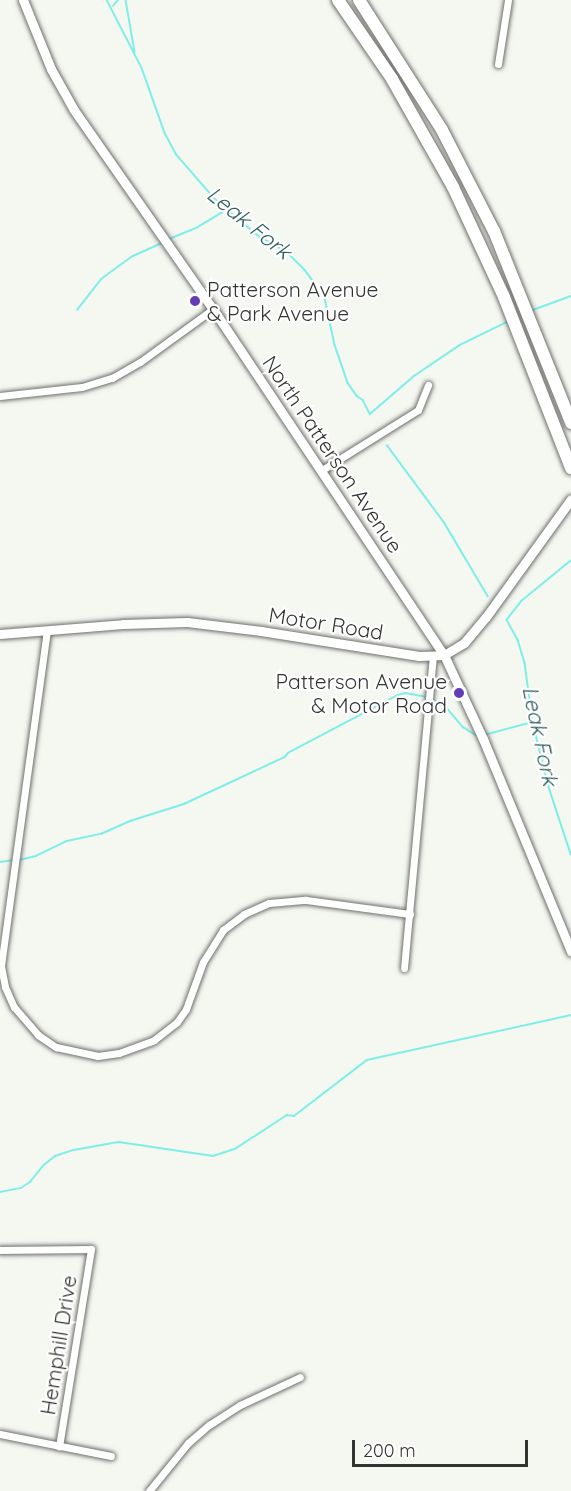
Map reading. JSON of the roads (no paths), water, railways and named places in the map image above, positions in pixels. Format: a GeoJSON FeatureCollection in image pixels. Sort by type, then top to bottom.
{"type":"FeatureCollection","features":[{"type":"Feature","properties":{"kind":"highway"},"geometry":{"type":"LineString","coordinates":[[338,0],[392,78],[453,187],[504,297],[571,468]]}},
{"type":"Feature","properties":{"kind":"highway"},"geometry":{"type":"LineString","coordinates":[[359,0],[442,130],[489,221],[528,311],[571,423]]}},
{"type":"Feature","properties":{"kind":"main road","name":"North Patterson Avenue"},"geometry":{"type":"LineString","coordinates":[[23,0],[51,69],[74,110],[213,309],[444,655],[483,739],[571,951]]}},
{"type":"Feature","properties":{"kind":"main road","name":"Motor Road"},"geometry":{"type":"LineString","coordinates":[[0,634],[123,624],[196,622],[433,657],[444,655],[464,643],[486,617],[571,499]]}},
{"type":"Feature","properties":{"kind":"street"},"geometry":{"type":"LineString","coordinates":[[498,64],[508,0]]}},
{"type":"Feature","properties":{"kind":"street"},"geometry":{"type":"LineString","coordinates":[[0,396],[82,387],[112,378],[140,362],[213,309]]}},
{"type":"Feature","properties":{"kind":"street"},"geometry":{"type":"LineString","coordinates":[[322,470],[418,410],[428,385]]}},
{"type":"Feature","properties":{"kind":"street"},"geometry":{"type":"LineString","coordinates":[[47,630],[1,966],[5,987],[14,1007],[38,1035],[56,1047],[98,1056],[126,1052],[154,1040],[177,1022],[186,1009],[203,962],[216,939],[238,918],[269,903],[306,900],[410,914]]}},
{"type":"Feature","properties":{"kind":"street"},"geometry":{"type":"LineString","coordinates":[[404,968],[433,657]]}},
{"type":"Feature","properties":{"kind":"street","name":"Hemphill Drive"},"geometry":{"type":"LineString","coordinates":[[0,1250],[91,1249],[59,1446]]}},
{"type":"Feature","properties":{"kind":"street"},"geometry":{"type":"LineString","coordinates":[[149,1491],[188,1443],[209,1425],[240,1405],[300,1377]]}},
{"type":"Feature","properties":{"kind":"street"},"geometry":{"type":"LineString","coordinates":[[0,1434],[111,1456]]}},
{"type":"Feature","properties":{"kind":"waterway","name":"Leak Fork"},"geometry":{"type":"LineString","coordinates":[[107,0],[142,68],[165,133],[176,154],[216,200],[260,237],[287,252],[305,270],[325,298],[335,345],[348,383],[357,396],[363,400],[370,414],[414,376],[460,345],[507,322]]}},
{"type":"Feature","properties":{"kind":"waterway"},"geometry":{"type":"LineString","coordinates":[[113,6],[118,0]]}},
{"type":"Feature","properties":{"kind":"waterway"},"geometry":{"type":"LineString","coordinates":[[126,0],[135,52]]}},
{"type":"Feature","properties":{"kind":"waterway"},"geometry":{"type":"LineString","coordinates":[[169,239],[198,227],[226,210]]}},
{"type":"Feature","properties":{"kind":"waterway"},"geometry":{"type":"LineString","coordinates":[[77,310],[101,279],[133,256],[162,243]]}},
{"type":"Feature","properties":{"kind":"waterway"},"geometry":{"type":"LineString","coordinates":[[533,310],[571,296]]}},
{"type":"Feature","properties":{"kind":"waterway","name":"Leak Fork"},"geometry":{"type":"LineString","coordinates":[[387,445],[444,522],[488,596]]}},
{"type":"Feature","properties":{"kind":"waterway","name":"Leak Fork"},"geometry":{"type":"LineString","coordinates":[[571,561],[522,601],[507,620],[518,640],[525,663],[533,722],[548,784],[571,854]]}},
{"type":"Feature","properties":{"kind":"waterway"},"geometry":{"type":"LineString","coordinates":[[19,860],[36,856],[67,841],[101,834],[130,821],[184,804],[285,757],[288,753],[398,695],[405,693],[428,697]]}},
{"type":"Feature","properties":{"kind":"waterway"},"geometry":{"type":"LineString","coordinates":[[432,699],[447,708],[463,727],[476,735]]}},
{"type":"Feature","properties":{"kind":"waterway"},"geometry":{"type":"LineString","coordinates":[[484,735],[533,722]]}},
{"type":"Feature","properties":{"kind":"waterway"},"geometry":{"type":"LineString","coordinates":[[0,862],[14,860]]}},
{"type":"Feature","properties":{"kind":"waterway"},"geometry":{"type":"LineString","coordinates":[[0,1192],[21,1188],[55,1156],[74,1150],[119,1142],[213,1156],[235,1149],[287,1115],[294,1116],[367,1060],[571,1015]]}},
{"type":"Feature","properties":{"kind":"place","name":"Patterson Avenue & Park Avenue"},"geometry":{"type":"Point","coordinates":[195,301]}},
{"type":"Feature","properties":{"kind":"place","name":"Patterson Avenue & Motor Road"},"geometry":{"type":"Point","coordinates":[459,693]}}]}
